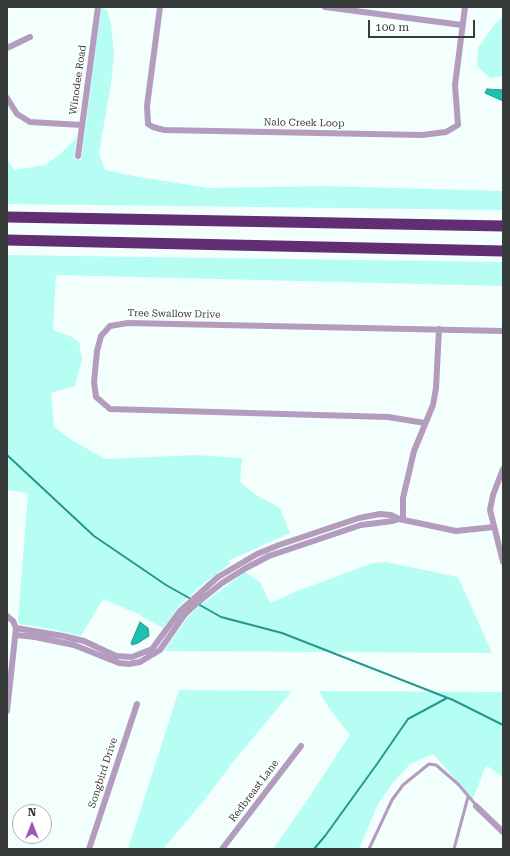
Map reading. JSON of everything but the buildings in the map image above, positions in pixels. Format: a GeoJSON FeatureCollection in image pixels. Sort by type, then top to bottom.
{"type":"FeatureCollection","features":[{"type":"Feature","properties":{"kind":"highway"},"geometry":{"type":"LineString","coordinates":[[7,217],[503,226]]}},
{"type":"Feature","properties":{"kind":"highway"},"geometry":{"type":"LineString","coordinates":[[7,240],[503,252]]}},
{"type":"Feature","properties":{"kind":"street","name":"Winodee Road"},"geometry":{"type":"LineString","coordinates":[[78,156],[98,7]]}},
{"type":"Feature","properties":{"kind":"street","name":"Nalo Creek Loop"},"geometry":{"type":"LineString","coordinates":[[160,7],[148,106],[148,124],[164,130],[385,135],[422,135],[446,132],[458,125],[455,85],[465,7]]}},
{"type":"Feature","properties":{"kind":"street"},"geometry":{"type":"LineString","coordinates":[[325,7],[462,25]]}},
{"type":"Feature","properties":{"kind":"street"},"geometry":{"type":"LineString","coordinates":[[7,48],[30,37]]}},
{"type":"Feature","properties":{"kind":"street"},"geometry":{"type":"LineString","coordinates":[[7,98],[17,114],[30,122],[82,125]]}},
{"type":"Feature","properties":{"kind":"street","name":"Tree Swallow Drive"},"geometry":{"type":"LineString","coordinates":[[426,423],[388,417],[110,409],[96,397],[94,382],[97,352],[101,336],[110,326],[128,322],[503,330]]}},
{"type":"Feature","properties":{"kind":"street"},"geometry":{"type":"LineString","coordinates":[[401,519],[403,498],[414,451],[433,405],[436,388],[440,329]]}},
{"type":"Feature","properties":{"kind":"street"},"geometry":{"type":"LineString","coordinates":[[503,469],[493,494],[490,510],[503,562]]}},
{"type":"Feature","properties":{"kind":"street"},"geometry":{"type":"LineString","coordinates":[[16,628],[50,633],[96,649],[119,663],[129,664],[140,662],[160,650],[183,612],[204,592],[259,560],[346,522],[380,514],[391,515],[401,519],[456,531],[494,527]]}},
{"type":"Feature","properties":{"kind":"street"},"geometry":{"type":"LineString","coordinates":[[301,541],[360,525],[401,519]]}},
{"type":"Feature","properties":{"kind":"street"},"geometry":{"type":"LineString","coordinates":[[346,522],[348,529]]}},
{"type":"Feature","properties":{"kind":"street"},"geometry":{"type":"LineString","coordinates":[[7,711],[16,635],[16,628],[10,618]]}},
{"type":"Feature","properties":{"kind":"street"},"geometry":{"type":"LineString","coordinates":[[16,635],[63,642],[96,649]]}},
{"type":"Feature","properties":{"kind":"street","name":"Songbird Drive"},"geometry":{"type":"LineString","coordinates":[[89,849],[137,704]]}},
{"type":"Feature","properties":{"kind":"street","name":"Redbreast Lane"},"geometry":{"type":"LineString","coordinates":[[222,849],[301,746]]}},
{"type":"Feature","properties":{"kind":"street"},"geometry":{"type":"LineString","coordinates":[[476,806],[503,832]]}},
{"type":"Feature","properties":{"kind":"lane"},"geometry":{"type":"LineString","coordinates":[[369,849],[392,800],[403,786],[430,764],[436,765],[458,784],[476,806]]}},
{"type":"Feature","properties":{"kind":"lane"},"geometry":{"type":"LineString","coordinates":[[454,849],[468,797]]}},
{"type":"Feature","properties":{"kind":"shaded area"},"geometry":{"type":"Polygon","coordinates":[[[101,7],[107,10],[111,24],[114,54],[111,84],[99,153],[105,170],[209,188],[325,186],[503,191],[503,210],[7,204],[7,159],[14,170],[45,165],[60,154],[75,139],[77,133],[74,159],[81,160],[101,7]]]}},
{"type":"Feature","properties":{"kind":"shaded area"},"geometry":{"type":"Polygon","coordinates":[[[503,16],[503,76],[490,78],[477,66],[478,48],[492,28],[503,16]]]}},
{"type":"Feature","properties":{"kind":"shaded area"},"geometry":{"type":"Polygon","coordinates":[[[7,255],[503,262],[503,286],[56,275],[53,330],[72,337],[79,342],[82,359],[75,386],[51,393],[54,427],[70,439],[105,459],[196,455],[242,458],[240,482],[256,495],[280,508],[290,533],[228,561],[231,563],[202,585],[180,605],[163,628],[136,613],[103,599],[81,636],[19,624],[18,621],[28,493],[7,490],[7,255]]]}},
{"type":"Feature","properties":{"kind":"shaded area"},"geometry":{"type":"Polygon","coordinates":[[[386,562],[458,577],[492,653],[164,651],[188,617],[198,607],[245,572],[260,582],[270,603],[300,590],[373,563],[386,562]]]}},
{"type":"Feature","properties":{"kind":"shaded area"},"geometry":{"type":"Polygon","coordinates":[[[179,690],[292,691],[163,849],[128,849],[179,690]]]}},
{"type":"Feature","properties":{"kind":"shaded area"},"geometry":{"type":"Polygon","coordinates":[[[319,691],[503,692],[503,777],[486,765],[473,799],[433,754],[410,764],[392,784],[378,804],[359,849],[273,849],[350,735],[329,708],[319,691]]]}},
{"type":"Feature","properties":{"kind":"water"},"geometry":{"type":"Polygon","coordinates":[[[487,89],[503,90],[503,101],[485,93],[487,89]]]}},
{"type":"Feature","properties":{"kind":"water"},"geometry":{"type":"Polygon","coordinates":[[[140,622],[148,628],[149,636],[132,645],[131,643],[140,622]]]}},
{"type":"Feature","properties":{"kind":"waterway"},"geometry":{"type":"LineString","coordinates":[[7,455],[94,536],[166,585],[191,599]]}},
{"type":"Feature","properties":{"kind":"waterway"},"geometry":{"type":"LineString","coordinates":[[198,604],[221,617],[282,633],[453,700],[503,725]]}},
{"type":"Feature","properties":{"kind":"waterway"},"geometry":{"type":"LineString","coordinates":[[314,849],[325,836],[408,719],[447,698]]}}]}
